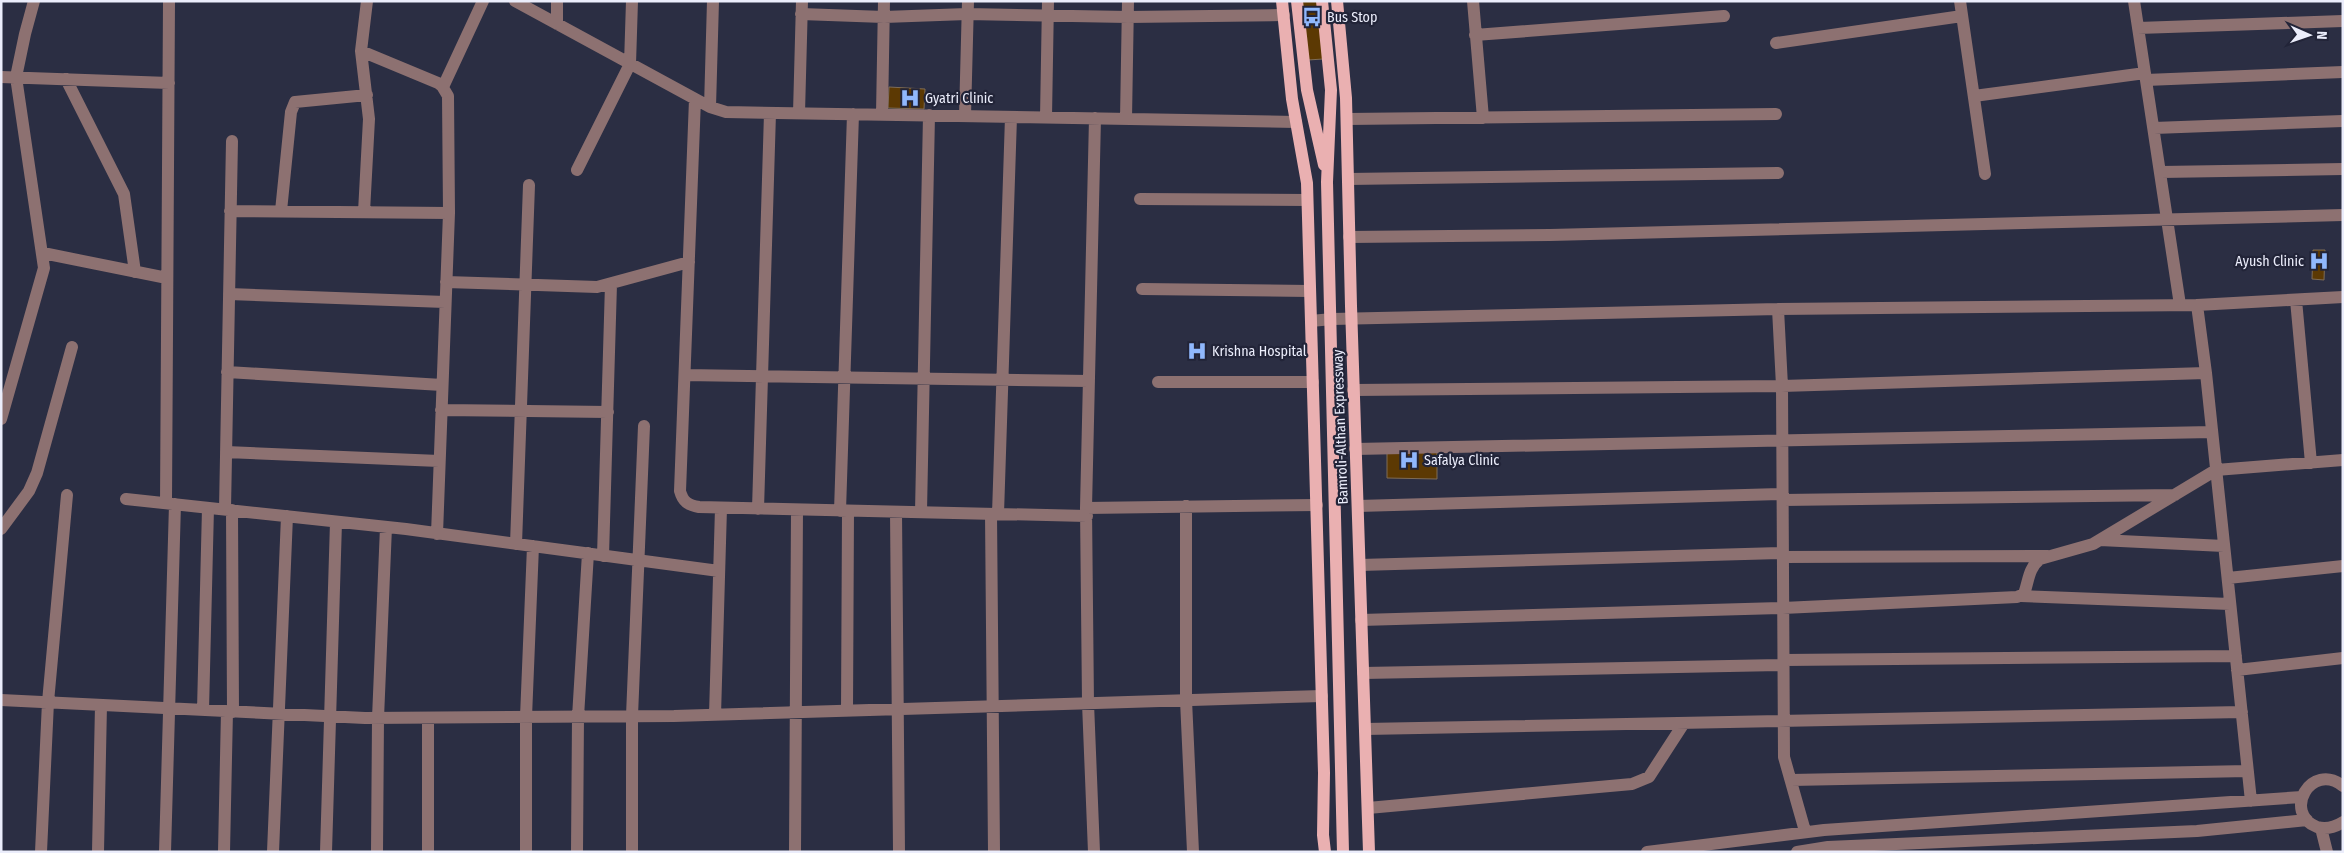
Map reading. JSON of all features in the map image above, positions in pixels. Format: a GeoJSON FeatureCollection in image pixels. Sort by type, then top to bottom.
{"type":"FeatureCollection","features":[{"type":"Feature","properties":{"kind":"main road"},"geometry":{"type":"LineString","coordinates":[[1282,1],[1296,122],[1307,182],[1308,200],[1322,696],[1323,835],[1326,852]]}},
{"type":"Feature","properties":{"kind":"main road"},"geometry":{"type":"LineString","coordinates":[[1297,1],[1307,90],[1327,182]]}},
{"type":"Feature","properties":{"kind":"main road"},"geometry":{"type":"LineString","coordinates":[[1322,1],[1331,90],[1327,182]]}},
{"type":"Feature","properties":{"kind":"main road","name":"Bamroli-Althan Expressway"},"geometry":{"type":"LineString","coordinates":[[1337,1],[1346,119],[1370,852]]}},
{"type":"Feature","properties":{"kind":"main road","name":"Bamroli-Althan Expressway"},"geometry":{"type":"LineString","coordinates":[[1327,182],[1332,319],[1343,852]]}},
{"type":"Feature","properties":{"kind":"street"},"geometry":{"type":"LineString","coordinates":[[1,419],[44,268],[16,77],[24,34],[34,1]]}},
{"type":"Feature","properties":{"kind":"street"},"geometry":{"type":"LineString","coordinates":[[165,852],[170,708],[167,278],[170,1]]}},
{"type":"Feature","properties":{"kind":"street"},"geometry":{"type":"LineString","coordinates":[[364,212],[369,119],[361,51],[367,1]]}},
{"type":"Feature","properties":{"kind":"street"},"geometry":{"type":"LineString","coordinates":[[443,87],[483,1]]}},
{"type":"Feature","properties":{"kind":"street"},"geometry":{"type":"LineString","coordinates":[[515,1],[710,107],[726,112],[1296,122]]}},
{"type":"Feature","properties":{"kind":"street"},"geometry":{"type":"LineString","coordinates":[[556,24],[557,1]]}},
{"type":"Feature","properties":{"kind":"street"},"geometry":{"type":"LineString","coordinates":[[577,170],[630,64],[632,1]]}},
{"type":"Feature","properties":{"kind":"street"},"geometry":{"type":"LineString","coordinates":[[710,107],[713,1]]}},
{"type":"Feature","properties":{"kind":"street"},"geometry":{"type":"LineString","coordinates":[[882,114],[884,1]]}},
{"type":"Feature","properties":{"kind":"street"},"geometry":{"type":"LineString","coordinates":[[1046,118],[1048,1]]}},
{"type":"Feature","properties":{"kind":"street"},"geometry":{"type":"LineString","coordinates":[[1126,119],[1128,1]]}},
{"type":"Feature","properties":{"kind":"street"},"geometry":{"type":"LineString","coordinates":[[1473,1],[1483,118]]}},
{"type":"Feature","properties":{"kind":"street"},"geometry":{"type":"LineString","coordinates":[[1960,1],[1985,174]]}},
{"type":"Feature","properties":{"kind":"street"},"geometry":{"type":"LineString","coordinates":[[2134,1],[2180,305]]}},
{"type":"Feature","properties":{"kind":"street"},"geometry":{"type":"LineString","coordinates":[[966,116],[967,7]]}},
{"type":"Feature","properties":{"kind":"street"},"geometry":{"type":"LineString","coordinates":[[799,113],[801,8],[884,17],[967,7],[1048,14],[1128,17],[1284,15]]}},
{"type":"Feature","properties":{"kind":"street"},"geometry":{"type":"LineString","coordinates":[[1476,35],[1724,16]]}},
{"type":"Feature","properties":{"kind":"street"},"geometry":{"type":"LineString","coordinates":[[1776,43],[1962,16]]}},
{"type":"Feature","properties":{"kind":"street"},"geometry":{"type":"LineString","coordinates":[[2138,28],[2343,21]]}},
{"type":"Feature","properties":{"kind":"street"},"geometry":{"type":"LineString","coordinates":[[361,51],[438,83],[443,87],[448,100],[448,213],[437,534]]}},
{"type":"Feature","properties":{"kind":"street"},"geometry":{"type":"LineString","coordinates":[[1974,96],[2146,77],[2343,72]]}},
{"type":"Feature","properties":{"kind":"street"},"geometry":{"type":"LineString","coordinates":[[1,77],[169,83]]}},
{"type":"Feature","properties":{"kind":"street"},"geometry":{"type":"LineString","coordinates":[[66,79],[124,194],[135,272]]}},
{"type":"Feature","properties":{"kind":"street"},"geometry":{"type":"LineString","coordinates":[[281,211],[291,112],[295,102],[367,95]]}},
{"type":"Feature","properties":{"kind":"street"},"geometry":{"type":"LineString","coordinates":[[695,99],[680,490],[683,499],[688,505],[721,508],[994,514],[1086,512],[1186,506],[1317,504]]}},
{"type":"Feature","properties":{"kind":"street"},"geometry":{"type":"LineString","coordinates":[[758,509],[770,113]]}},
{"type":"Feature","properties":{"kind":"street"},"geometry":{"type":"LineString","coordinates":[[847,711],[844,376],[853,114]]}},
{"type":"Feature","properties":{"kind":"street"},"geometry":{"type":"LineString","coordinates":[[1346,119],[1776,114]]}},
{"type":"Feature","properties":{"kind":"street"},"geometry":{"type":"LineString","coordinates":[[921,512],[929,115]]}},
{"type":"Feature","properties":{"kind":"street"},"geometry":{"type":"LineString","coordinates":[[994,852],[992,706],[994,514],[1002,381],[1011,117]]}},
{"type":"Feature","properties":{"kind":"street"},"geometry":{"type":"LineString","coordinates":[[1094,852],[1088,703],[1086,512],[1095,118]]}},
{"type":"Feature","properties":{"kind":"street"},"geometry":{"type":"LineString","coordinates":[[2154,128],[2343,121]]}},
{"type":"Feature","properties":{"kind":"street"},"geometry":{"type":"LineString","coordinates":[[224,852],[230,711],[229,510],[226,452],[232,141]]}},
{"type":"Feature","properties":{"kind":"street"},"geometry":{"type":"LineString","coordinates":[[2161,172],[2343,169]]}},
{"type":"Feature","properties":{"kind":"street"},"geometry":{"type":"LineString","coordinates":[[1348,179],[1778,174]]}},
{"type":"Feature","properties":{"kind":"street"},"geometry":{"type":"LineString","coordinates":[[516,544],[529,185]]}},
{"type":"Feature","properties":{"kind":"street"},"geometry":{"type":"LineString","coordinates":[[1140,199],[1308,200]]}},
{"type":"Feature","properties":{"kind":"street"},"geometry":{"type":"LineString","coordinates":[[230,211],[448,213]]}},
{"type":"Feature","properties":{"kind":"street"},"geometry":{"type":"LineString","coordinates":[[1349,237],[1550,235],[2343,215]]}},
{"type":"Feature","properties":{"kind":"street"},"geometry":{"type":"LineString","coordinates":[[42,253],[167,278]]}},
{"type":"Feature","properties":{"kind":"street"},"geometry":{"type":"LineString","coordinates":[[446,282],[588,288],[611,284],[689,262]]}},
{"type":"Feature","properties":{"kind":"street"},"geometry":{"type":"LineString","coordinates":[[604,556],[611,284]]}},
{"type":"Feature","properties":{"kind":"street"},"geometry":{"type":"LineString","coordinates":[[1142,289],[1310,291]]}},
{"type":"Feature","properties":{"kind":"street"},"geometry":{"type":"LineString","coordinates":[[229,294],[445,302]]}},
{"type":"Feature","properties":{"kind":"street"},"geometry":{"type":"LineString","coordinates":[[1311,321],[1778,309],[2197,305],[2343,297]]}},
{"type":"Feature","properties":{"kind":"street"},"geometry":{"type":"LineString","coordinates":[[2296,300],[2311,463]]}},
{"type":"Feature","properties":{"kind":"street"},"geometry":{"type":"LineString","coordinates":[[2197,305],[2206,373],[2251,801]]}},
{"type":"Feature","properties":{"kind":"street"},"geometry":{"type":"LineString","coordinates":[[1778,309],[1782,386],[1784,757],[1805,831]]}},
{"type":"Feature","properties":{"kind":"street"},"geometry":{"type":"LineString","coordinates":[[1,529],[29,490],[37,473],[72,347]]}},
{"type":"Feature","properties":{"kind":"street"},"geometry":{"type":"LineString","coordinates":[[227,372],[442,385]]}},
{"type":"Feature","properties":{"kind":"street"},"geometry":{"type":"LineString","coordinates":[[1354,390],[1782,386],[2206,373]]}},
{"type":"Feature","properties":{"kind":"street"},"geometry":{"type":"LineString","coordinates":[[685,375],[1089,381]]}},
{"type":"Feature","properties":{"kind":"street"},"geometry":{"type":"LineString","coordinates":[[1158,382],[1313,382]]}},
{"type":"Feature","properties":{"kind":"street"},"geometry":{"type":"LineString","coordinates":[[441,410],[608,412]]}},
{"type":"Feature","properties":{"kind":"street"},"geometry":{"type":"LineString","coordinates":[[632,852],[632,716],[644,426]]}},
{"type":"Feature","properties":{"kind":"street"},"geometry":{"type":"LineString","coordinates":[[1356,448],[2212,432]]}},
{"type":"Feature","properties":{"kind":"street"},"geometry":{"type":"LineString","coordinates":[[226,452],[439,461]]}},
{"type":"Feature","properties":{"kind":"street"},"geometry":{"type":"LineString","coordinates":[[2021,596],[2024,594],[2028,573],[2040,559],[2088,546],[2100,540],[2216,470],[2343,460]]}},
{"type":"Feature","properties":{"kind":"street"},"geometry":{"type":"LineString","coordinates":[[41,852],[48,702],[66,495]]}},
{"type":"Feature","properties":{"kind":"street"},"geometry":{"type":"LineString","coordinates":[[1358,506],[1783,497],[2175,495]]}},
{"type":"Feature","properties":{"kind":"street"},"geometry":{"type":"LineString","coordinates":[[126,499],[386,527],[719,571]]}},
{"type":"Feature","properties":{"kind":"street"},"geometry":{"type":"LineString","coordinates":[[1186,506],[1186,700],[1193,852]]}},
{"type":"Feature","properties":{"kind":"street"},"geometry":{"type":"LineString","coordinates":[[203,710],[208,508]]}},
{"type":"Feature","properties":{"kind":"street"},"geometry":{"type":"LineString","coordinates":[[715,715],[721,508]]}},
{"type":"Feature","properties":{"kind":"street"},"geometry":{"type":"LineString","coordinates":[[795,852],[796,510]]}},
{"type":"Feature","properties":{"kind":"street"},"geometry":{"type":"LineString","coordinates":[[896,512],[899,852]]}},
{"type":"Feature","properties":{"kind":"street"},"geometry":{"type":"LineString","coordinates":[[274,852],[287,516]]}},
{"type":"Feature","properties":{"kind":"street"},"geometry":{"type":"LineString","coordinates":[[326,852],[336,522]]}},
{"type":"Feature","properties":{"kind":"street"},"geometry":{"type":"LineString","coordinates":[[377,852],[378,718],[386,527]]}},
{"type":"Feature","properties":{"kind":"street"},"geometry":{"type":"LineString","coordinates":[[2100,540],[2224,546]]}},
{"type":"Feature","properties":{"kind":"street"},"geometry":{"type":"LineString","coordinates":[[526,852],[526,717],[533,546]]}},
{"type":"Feature","properties":{"kind":"street"},"geometry":{"type":"LineString","coordinates":[[577,852],[578,717],[588,553]]}},
{"type":"Feature","properties":{"kind":"street"},"geometry":{"type":"LineString","coordinates":[[1360,565],[1783,555],[2050,556]]}},
{"type":"Feature","properties":{"kind":"street"},"geometry":{"type":"LineString","coordinates":[[2228,578],[2343,566]]}},
{"type":"Feature","properties":{"kind":"street"},"geometry":{"type":"LineString","coordinates":[[1362,620],[1783,608],[2021,596],[2230,604]]}},
{"type":"Feature","properties":{"kind":"street"},"geometry":{"type":"LineString","coordinates":[[1363,673],[1784,663],[2236,656]]}},
{"type":"Feature","properties":{"kind":"street"},"geometry":{"type":"LineString","coordinates":[[2237,670],[2343,658]]}},
{"type":"Feature","properties":{"kind":"street"},"geometry":{"type":"LineString","coordinates":[[1,700],[278,714],[428,718],[715,715],[1322,696]]}},
{"type":"Feature","properties":{"kind":"street"},"geometry":{"type":"LineString","coordinates":[[98,852],[101,705]]}},
{"type":"Feature","properties":{"kind":"street"},"geometry":{"type":"LineString","coordinates":[[1365,729],[2242,712]]}},
{"type":"Feature","properties":{"kind":"street"},"geometry":{"type":"LineString","coordinates":[[428,718],[428,852]]}},
{"type":"Feature","properties":{"kind":"street"},"geometry":{"type":"LineString","coordinates":[[1368,808],[1632,784],[1649,777],[1684,723]]}},
{"type":"Feature","properties":{"kind":"street"},"geometry":{"type":"LineString","coordinates":[[1790,780],[2248,771]]}},
{"type":"Feature","properties":{"kind":"street"},"geometry":{"type":"LineString","coordinates":[[2307,820],[2301,806],[2302,798],[2311,784],[2327,779],[2340,783]]}},
{"type":"Feature","properties":{"kind":"street"},"geometry":{"type":"LineString","coordinates":[[1647,852],[1805,831],[2302,798]]}},
{"type":"Feature","properties":{"kind":"street"},"geometry":{"type":"LineString","coordinates":[[1796,852],[2196,830],[2307,820],[2321,828],[2329,828],[2343,822]]}},
{"type":"Feature","properties":{"kind":"street"},"geometry":{"type":"LineString","coordinates":[[2321,828],[2327,852]]}},
{"type":"Feature","properties":{"kind":"street"},"geometry":{"type":"LineString","coordinates":[[1824,830],[1828,849]]}},
{"type":"Feature","properties":{"kind":"building"},"geometry":{"type":"Polygon","coordinates":[[[1302,1],[1318,1],[1323,59],[1308,60],[1302,1]]]}},
{"type":"Feature","properties":{"kind":"building"},"geometry":{"type":"Polygon","coordinates":[[[889,87],[925,89],[924,109],[888,108],[889,87]]]}},
{"type":"Feature","properties":{"kind":"building"},"geometry":{"type":"Polygon","coordinates":[[[2313,250],[2325,250],[2324,280],[2312,279],[2313,250]]]}},
{"type":"Feature","properties":{"kind":"building"},"geometry":{"type":"Polygon","coordinates":[[[1387,452],[1437,452],[1437,479],[1387,478],[1387,452]]]}},
{"type":"Feature","properties":{"kind":"place","name":"Bus Stop"},"geometry":{"type":"Point","coordinates":[1312,17]}},
{"type":"Feature","properties":{"kind":"place","name":"Gyatri Clinic"},"geometry":{"type":"Point","coordinates":[910,98]}},
{"type":"Feature","properties":{"kind":"place","name":"Ayush Clinic"},"geometry":{"type":"Point","coordinates":[2319,261]}},
{"type":"Feature","properties":{"kind":"place","name":"Krishna Hospital"},"geometry":{"type":"Point","coordinates":[1197,351]}},
{"type":"Feature","properties":{"kind":"place","name":"Safalya Clinic"},"geometry":{"type":"Point","coordinates":[1409,460]}}]}
